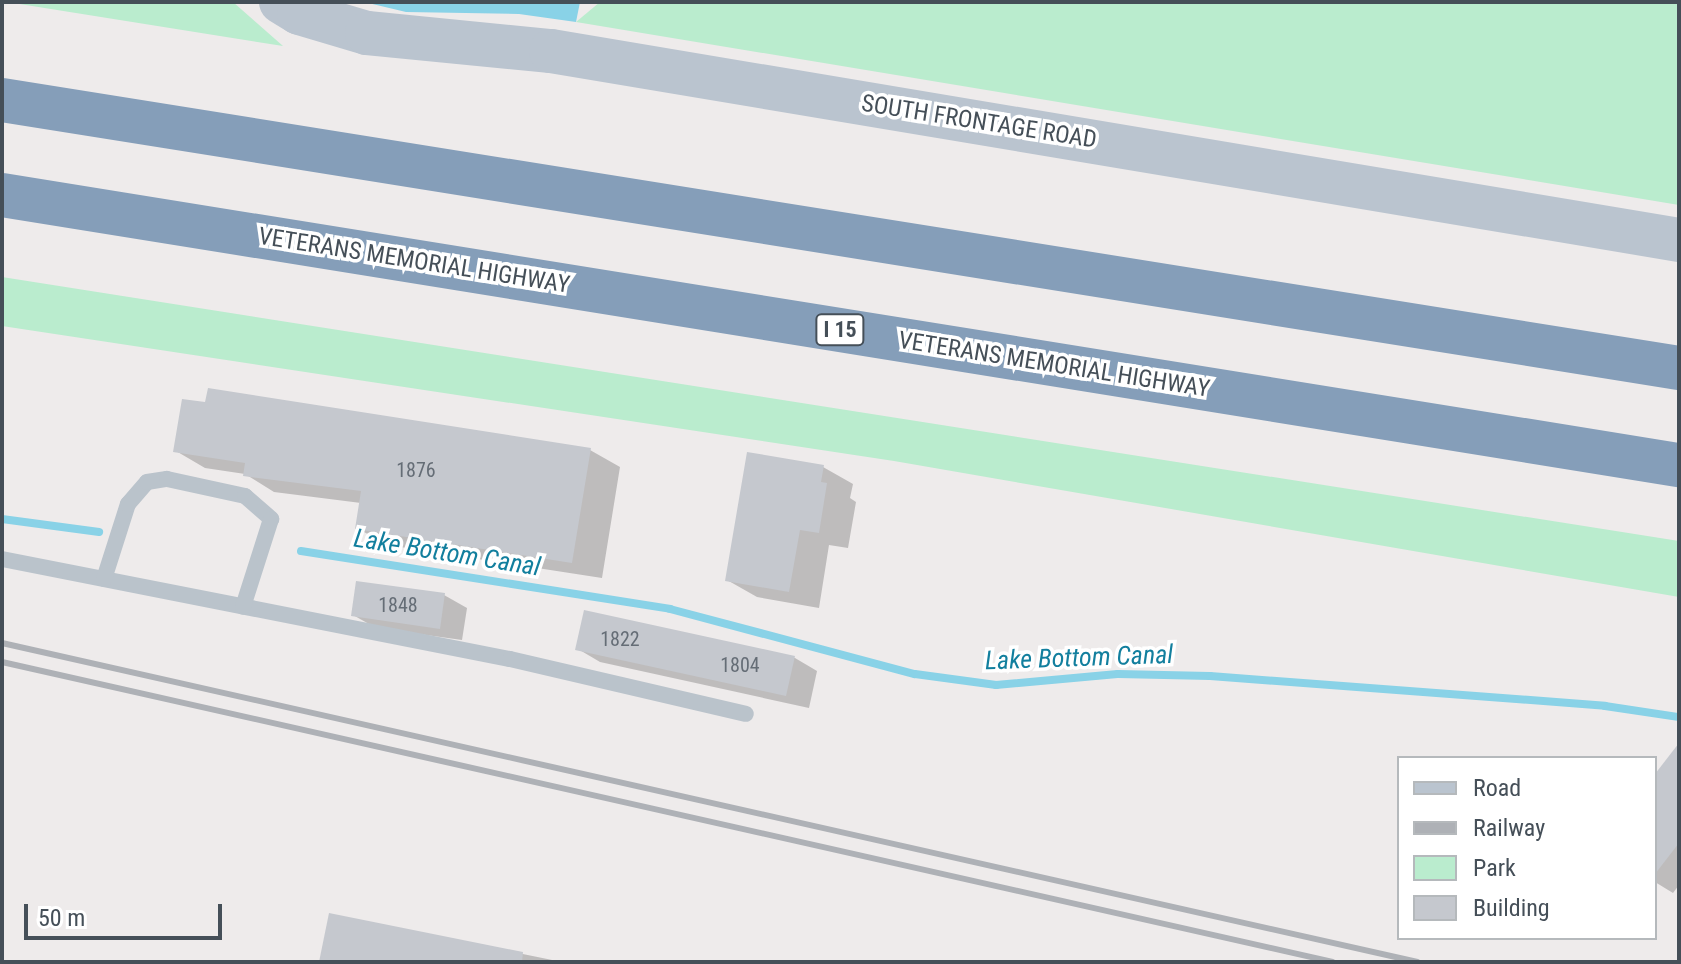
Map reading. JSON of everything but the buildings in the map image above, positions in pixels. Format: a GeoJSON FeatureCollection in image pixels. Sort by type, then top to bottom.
{"type":"FeatureCollection","features":[{"type":"Feature","properties":{"kind":"highway"},"geometry":{"type":"LineString","coordinates":[[2,100],[1679,368]]}},
{"type":"Feature","properties":{"kind":"highway","name":"VETERANS MEMORIAL HIGHWAY"},"geometry":{"type":"LineString","coordinates":[[2,195],[1679,465]]}},
{"type":"Feature","properties":{"kind":"street","name":"SOUTH FRONTAGE ROAD"},"geometry":{"type":"LineString","coordinates":[[281,2],[299,13],[367,33],[551,51],[1679,240]]}},
{"type":"Feature","properties":{"kind":"lane"},"geometry":{"type":"LineString","coordinates":[[104,579],[128,504],[147,482],[167,479],[245,496],[271,519],[243,607]]}},
{"type":"Feature","properties":{"kind":"lane"},"geometry":{"type":"LineString","coordinates":[[2,559],[510,659],[746,714]]}},
{"type":"Feature","properties":{"kind":"green space"},"geometry":{"type":"Polygon","coordinates":[[[7,2],[233,2],[283,46],[7,2]]]}},
{"type":"Feature","properties":{"kind":"green space"},"geometry":{"type":"Polygon","coordinates":[[[600,2],[1679,2],[1679,205],[576,22],[600,2]]]}},
{"type":"Feature","properties":{"kind":"green space"},"geometry":{"type":"Polygon","coordinates":[[[2,277],[1679,541],[1679,597],[894,461],[2,326],[2,277]]]}},
{"type":"Feature","properties":{"kind":"water"},"geometry":{"type":"Polygon","coordinates":[[[364,2],[580,2],[576,22],[519,14],[406,12],[364,2]]]}},
{"type":"Feature","properties":{"kind":"waterway","name":"Lake Bottom Canal"},"geometry":{"type":"LineString","coordinates":[[2,519],[99,532]]}},
{"type":"Feature","properties":{"kind":"waterway","name":"Lake Bottom Canal"},"geometry":{"type":"LineString","coordinates":[[301,551],[670,609],[915,674],[996,685],[1118,674],[1210,676],[1605,706],[1679,717]]}},
{"type":"Feature","properties":{"kind":"railway"},"geometry":{"type":"LineString","coordinates":[[2,643],[1417,962]]}},
{"type":"Feature","properties":{"kind":"railway"},"geometry":{"type":"LineString","coordinates":[[2,662],[1333,962]]}}]}
